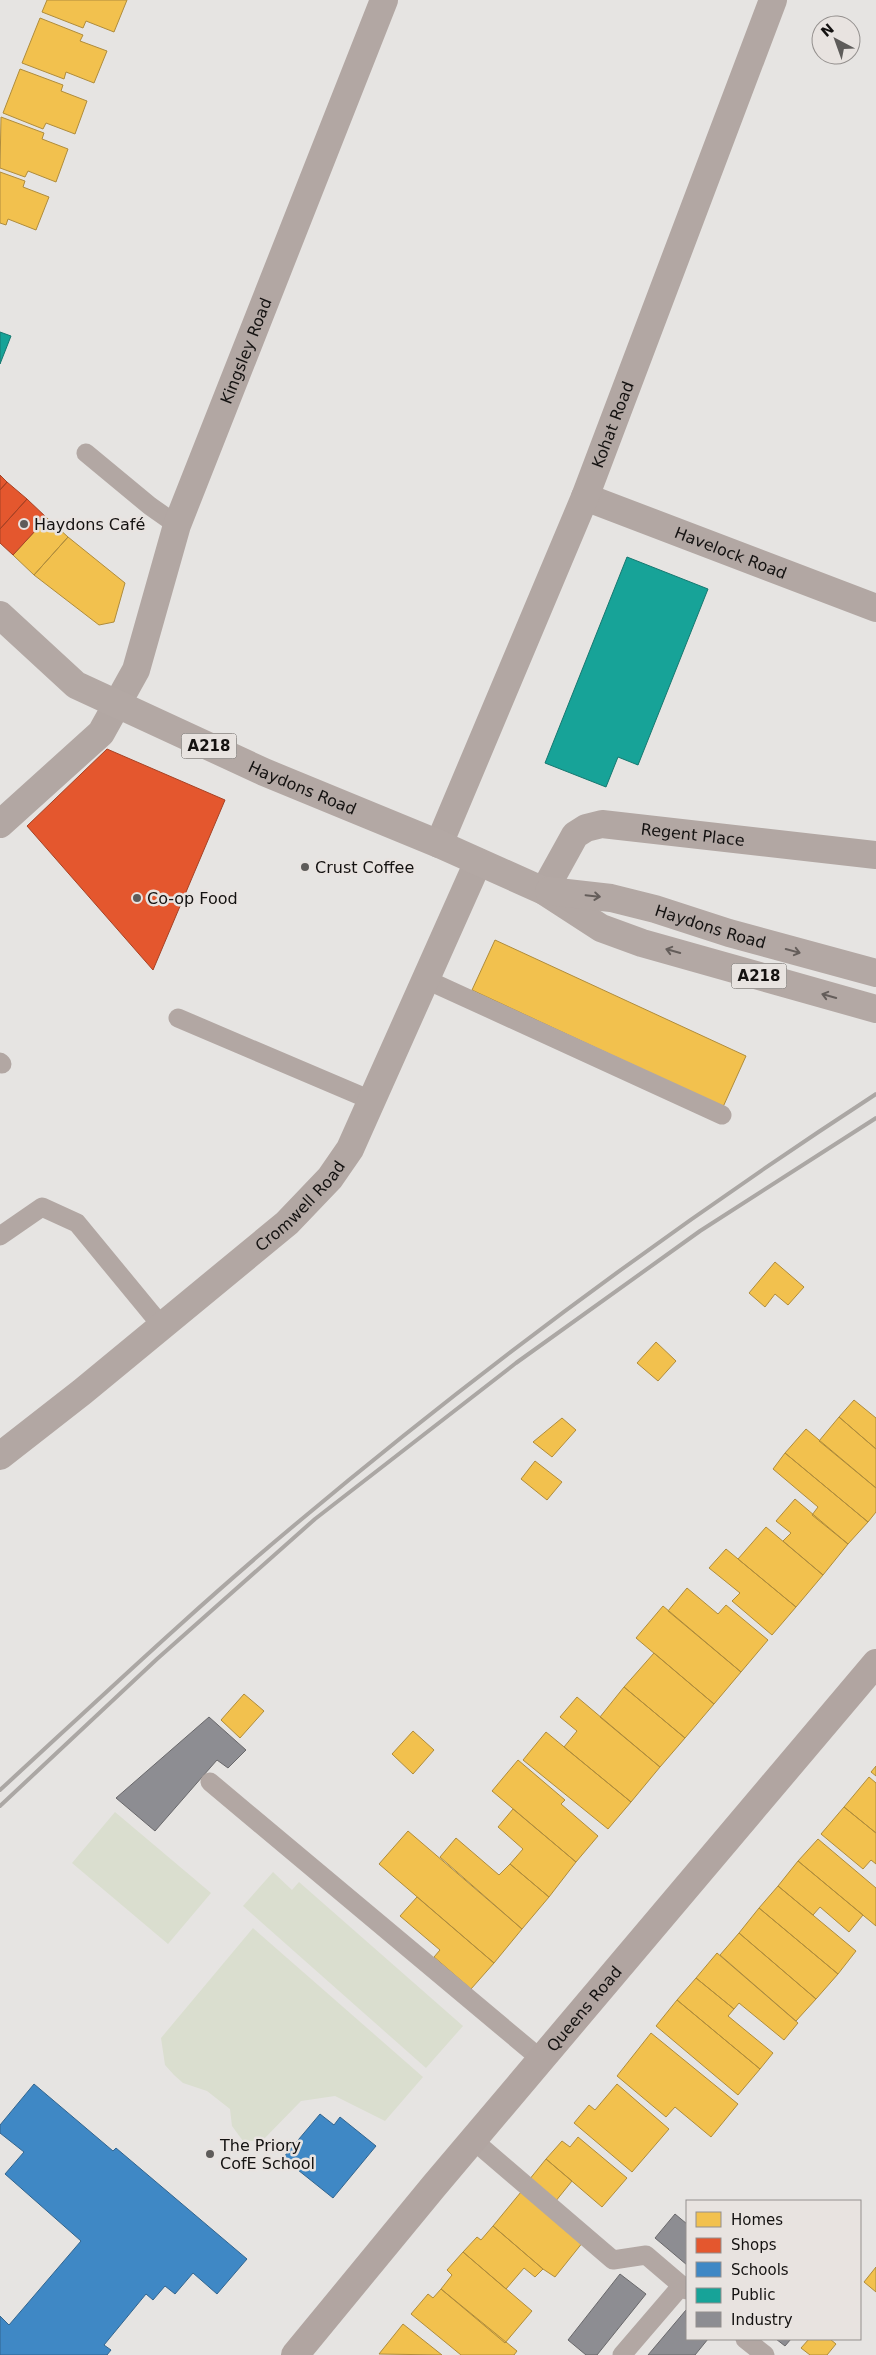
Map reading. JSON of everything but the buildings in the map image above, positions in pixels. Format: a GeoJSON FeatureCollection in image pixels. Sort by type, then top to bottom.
{"type":"FeatureCollection","features":[{"type":"Feature","properties":{"kind":"main road","name":"Haydons Road"},"geometry":{"type":"LineString","coordinates":[[0,616],[76,685],[264,772],[439,844],[544,891],[602,928],[642,943],[876,1009]]}},
{"type":"Feature","properties":{"kind":"main road","name":"Haydons Road"},"geometry":{"type":"LineString","coordinates":[[544,891],[611,898],[655,909],[729,933],[876,973]]}},
{"type":"Feature","properties":{"kind":"street","name":"Kingsley Road"},"geometry":{"type":"LineString","coordinates":[[0,824],[101,733],[136,670],[177,525],[384,0]]}},
{"type":"Feature","properties":{"kind":"street","name":"Kohat Road"},"geometry":{"type":"LineString","coordinates":[[439,844],[585,498],[773,0]]}},
{"type":"Feature","properties":{"kind":"street","name":"Havelock Road"},"geometry":{"type":"LineString","coordinates":[[585,498],[876,608]]}},
{"type":"Feature","properties":{"kind":"street","name":"Regent Place"},"geometry":{"type":"LineString","coordinates":[[544,891],[575,835],[586,828],[602,824],[876,855]]}},
{"type":"Feature","properties":{"kind":"street","name":"Cromwell Road"},"geometry":{"type":"LineString","coordinates":[[0,1455],[82,1392],[287,1223],[330,1178],[350,1149],[373,1101],[478,862]]}},
{"type":"Feature","properties":{"kind":"street","name":"Queens Road"},"geometry":{"type":"LineString","coordinates":[[295,2355],[876,1663]]}},
{"type":"Feature","properties":{"kind":"lane"},"geometry":{"type":"LineString","coordinates":[[86,454],[150,506],[177,525]]}},
{"type":"Feature","properties":{"kind":"lane"},"geometry":{"type":"LineString","coordinates":[[427,980],[722,1115]]}},
{"type":"Feature","properties":{"kind":"lane"},"geometry":{"type":"LineString","coordinates":[[178,1018],[373,1101]]}},
{"type":"Feature","properties":{"kind":"lane"},"geometry":{"type":"LineString","coordinates":[[0,1236],[42,1207],[77,1223],[161,1325]]}},
{"type":"Feature","properties":{"kind":"lane"},"geometry":{"type":"LineString","coordinates":[[210,1782],[542,2060]]}},
{"type":"Feature","properties":{"kind":"lane"},"geometry":{"type":"LineString","coordinates":[[474,2140],[613,2260],[646,2255],[685,2288],[622,2355]]}},
{"type":"Feature","properties":{"kind":"lane"},"geometry":{"type":"LineString","coordinates":[[746,2340],[765,2355]]}},
{"type":"Feature","properties":{"kind":"shaded area"},"geometry":{"type":"Polygon","coordinates":[[[115,1812],[211,1893],[168,1944],[72,1863],[115,1812]]]}},
{"type":"Feature","properties":{"kind":"shaded area"},"geometry":{"type":"Polygon","coordinates":[[[273,1872],[292,1890],[299,1882],[463,2026],[426,2068],[243,1906],[273,1872]]]}},
{"type":"Feature","properties":{"kind":"shaded area"},"geometry":{"type":"Polygon","coordinates":[[[253,1928],[423,2077],[385,2121],[335,2096],[301,2101],[262,2141],[243,2141],[232,2126],[230,2109],[207,2091],[183,2083],[165,2065],[161,2038],[253,1928]]]}},
{"type":"Feature","properties":{"kind":"railway"},"geometry":{"type":"LineString","coordinates":[[0,1790],[221,1588],[297,1523],[437,1409],[653,1246],[876,1094]]}},
{"type":"Feature","properties":{"kind":"railway"},"geometry":{"type":"LineString","coordinates":[[0,1806],[157,1659],[315,1519],[516,1363],[700,1231],[876,1118]]}},
{"type":"Feature","properties":{"kind":"place","name":"Haydons Café"},"geometry":{"type":"Point","coordinates":[24,524]}},
{"type":"Feature","properties":{"kind":"place","name":"Crust Coffee"},"geometry":{"type":"Point","coordinates":[305,867]}},
{"type":"Feature","properties":{"kind":"place","name":"Co-op Food"},"geometry":{"type":"Point","coordinates":[137,898]}},
{"type":"Feature","properties":{"kind":"place","name":"The Priory CofE School"},"geometry":{"type":"Point","coordinates":[210,2154]}}]}
